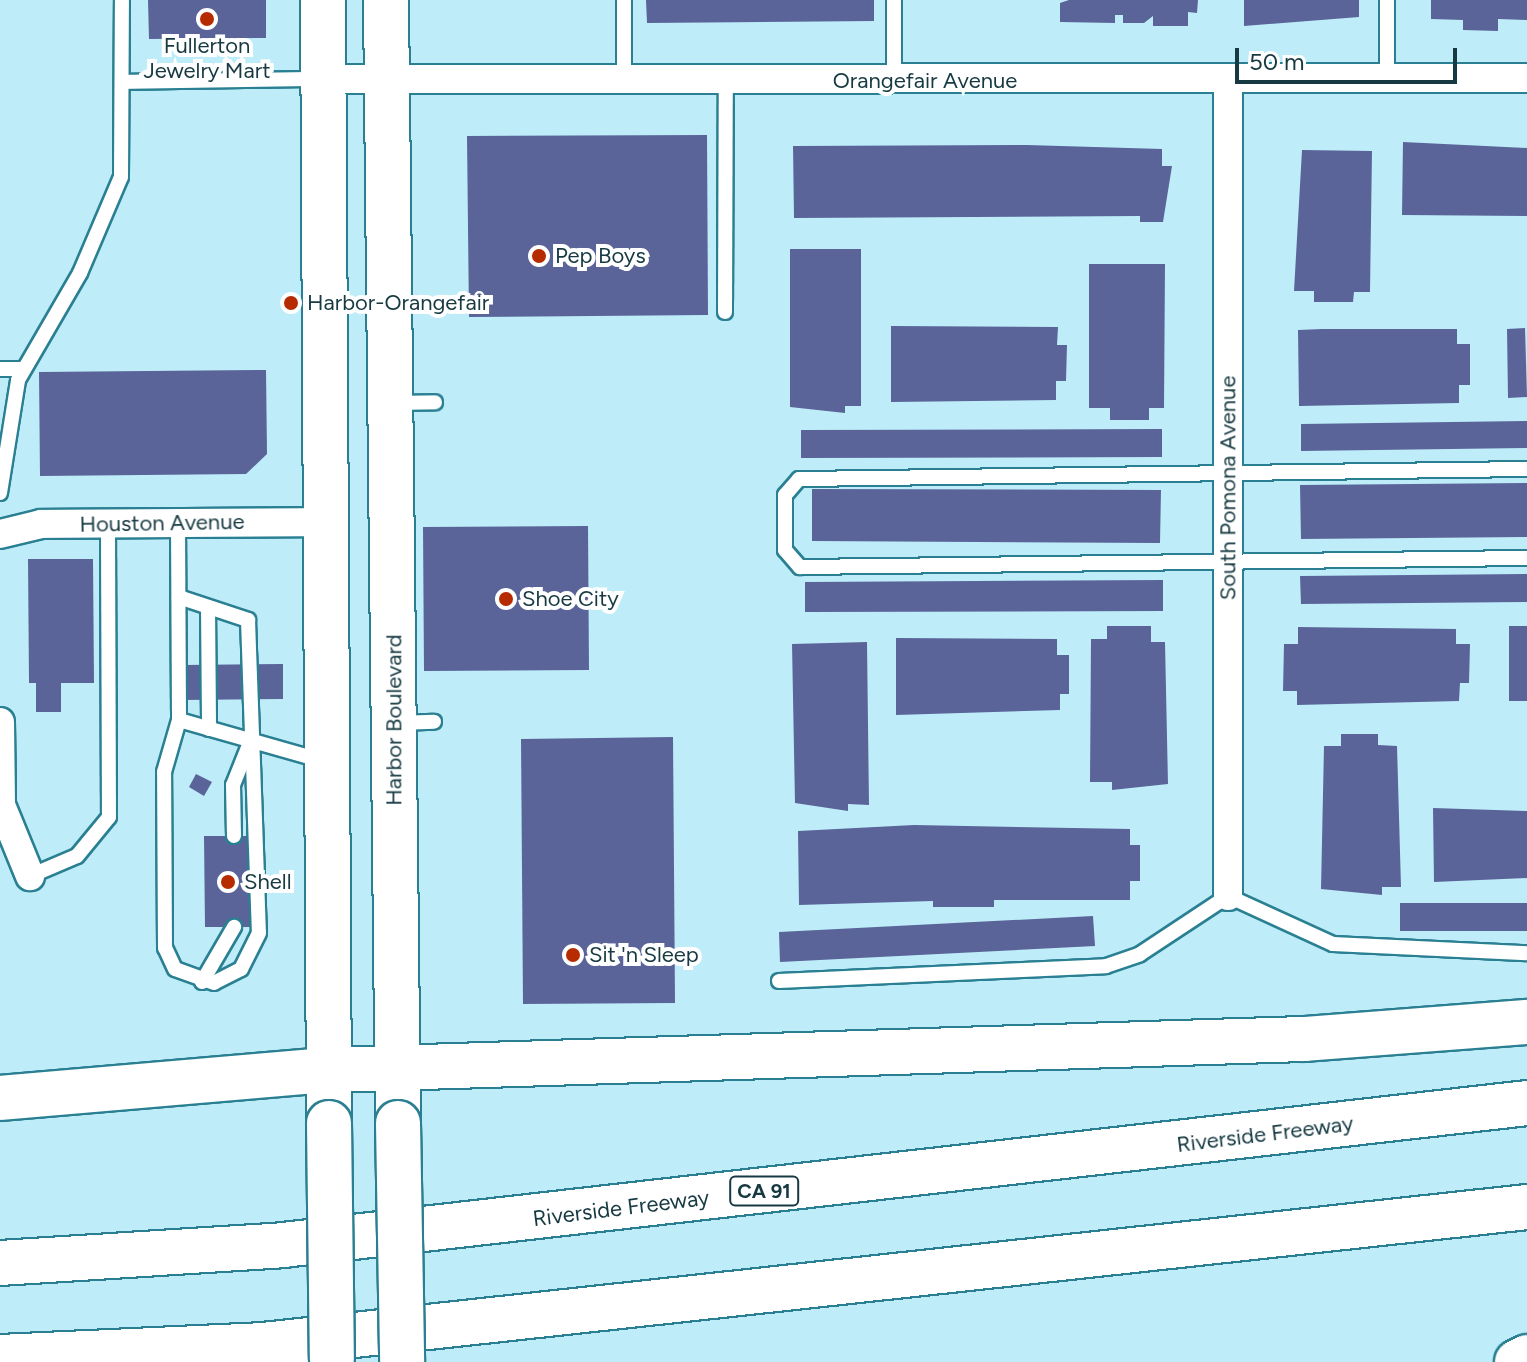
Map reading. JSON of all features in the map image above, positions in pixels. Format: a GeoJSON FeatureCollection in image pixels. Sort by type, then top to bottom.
{"type":"FeatureCollection","features":[{"type":"Feature","properties":{"kind":"main road"},"geometry":{"type":"LineString","coordinates":[[323,0],[332,1362]]}},
{"type":"Feature","properties":{"kind":"main road","name":"Harbor Boulevard"},"geometry":{"type":"LineString","coordinates":[[386,0],[391,523],[414,723],[397,1069],[402,1362]]}},
{"type":"Feature","properties":{"kind":"main road"},"geometry":{"type":"LineString","coordinates":[[326,522],[391,523]]}},
{"type":"Feature","properties":{"kind":"main road"},"geometry":{"type":"LineString","coordinates":[[0,1098],[328,1070],[1305,1039],[1527,1022]]}},
{"type":"Feature","properties":{"kind":"main road","name":"Riverside Freeway"},"geometry":{"type":"LineString","coordinates":[[0,1263],[283,1245],[1527,1103]]}},
{"type":"Feature","properties":{"kind":"main road"},"geometry":{"type":"LineString","coordinates":[[0,1357],[263,1345],[1527,1207]]}},
{"type":"Feature","properties":{"kind":"main road"},"geometry":{"type":"LineString","coordinates":[[1517,1362],[1527,1357]]}},
{"type":"Feature","properties":{"kind":"street","name":"Orangefair Avenue"},"geometry":{"type":"LineString","coordinates":[[324,79],[624,76],[726,82],[894,82],[1527,78]]}},
{"type":"Feature","properties":{"kind":"street","name":"South Pomona Avenue"},"geometry":{"type":"LineString","coordinates":[[1228,80],[1228,896]]}},
{"type":"Feature","properties":{"kind":"street","name":"Houston Avenue"},"geometry":{"type":"LineString","coordinates":[[0,534],[41,524],[326,522]]}},
{"type":"Feature","properties":{"kind":"street"},"geometry":{"type":"LineString","coordinates":[[0,722],[1,805],[30,876]]}},
{"type":"Feature","properties":{"kind":"lane"},"geometry":{"type":"LineString","coordinates":[[0,493],[22,369],[80,273],[116,192],[123,82],[122,0]]}},
{"type":"Feature","properties":{"kind":"lane"},"geometry":{"type":"LineString","coordinates":[[624,0],[624,76]]}},
{"type":"Feature","properties":{"kind":"lane"},"geometry":{"type":"LineString","coordinates":[[894,0],[894,82]]}},
{"type":"Feature","properties":{"kind":"lane"},"geometry":{"type":"LineString","coordinates":[[1387,0],[1387,79]]}},
{"type":"Feature","properties":{"kind":"lane"},"geometry":{"type":"LineString","coordinates":[[123,82],[324,79]]}},
{"type":"Feature","properties":{"kind":"lane"},"geometry":{"type":"LineString","coordinates":[[725,312],[726,82]]}},
{"type":"Feature","properties":{"kind":"lane"},"geometry":{"type":"LineString","coordinates":[[0,369],[22,369]]}},
{"type":"Feature","properties":{"kind":"lane"},"geometry":{"type":"LineString","coordinates":[[389,403],[435,402]]}},
{"type":"Feature","properties":{"kind":"lane"},"geometry":{"type":"LineString","coordinates":[[1527,469],[799,479],[785,495],[785,550],[800,567],[1527,558]]}},
{"type":"Feature","properties":{"kind":"lane"},"geometry":{"type":"LineString","coordinates":[[178,523],[179,720],[164,772],[165,948],[175,969],[202,982],[241,969],[259,933],[248,620],[179,597]]}},
{"type":"Feature","properties":{"kind":"lane"},"geometry":{"type":"LineString","coordinates":[[30,876],[77,856],[109,817],[108,524]]}},
{"type":"Feature","properties":{"kind":"lane"},"geometry":{"type":"LineString","coordinates":[[208,607],[209,729]]}},
{"type":"Feature","properties":{"kind":"lane"},"geometry":{"type":"LineString","coordinates":[[179,720],[327,762]]}},
{"type":"Feature","properties":{"kind":"lane"},"geometry":{"type":"LineString","coordinates":[[234,836],[233,785],[250,741]]}},
{"type":"Feature","properties":{"kind":"lane"},"geometry":{"type":"LineString","coordinates":[[779,981],[1106,966],[1140,954],[1228,896],[1333,944],[1527,953]]}},
{"type":"Feature","properties":{"kind":"lane"},"geometry":{"type":"LineString","coordinates":[[202,982],[234,927]]}},
{"type":"Feature","properties":{"kind":"building","name":"Fullerton Jewelry Mart"},"geometry":{"type":"Polygon","coordinates":[[[148,0],[266,0],[266,38],[149,39],[148,0]]]}},
{"type":"Feature","properties":{"kind":"building"},"geometry":{"type":"Polygon","coordinates":[[[646,0],[874,0],[874,21],[647,23],[646,0]]]}},
{"type":"Feature","properties":{"kind":"building"},"geometry":{"type":"Polygon","coordinates":[[[1069,0],[1198,0],[1197,13],[1188,12],[1188,26],[1153,26],[1153,16],[1144,23],[1123,23],[1123,15],[1115,15],[1115,23],[1060,22],[1060,3],[1069,0]]]}},
{"type":"Feature","properties":{"kind":"building"},"geometry":{"type":"Polygon","coordinates":[[[1244,0],[1359,0],[1359,17],[1244,26],[1244,0]]]}},
{"type":"Feature","properties":{"kind":"building"},"geometry":{"type":"Polygon","coordinates":[[[1431,0],[1527,0],[1527,20],[1498,19],[1498,31],[1463,30],[1463,20],[1431,19],[1431,0]]]}},
{"type":"Feature","properties":{"kind":"building"},"geometry":{"type":"Polygon","coordinates":[[[707,135],[708,315],[469,317],[467,136],[707,135]]]}},
{"type":"Feature","properties":{"kind":"building"},"geometry":{"type":"Polygon","coordinates":[[[1403,142],[1527,148],[1527,216],[1402,215],[1403,142]]]}},
{"type":"Feature","properties":{"kind":"building"},"geometry":{"type":"Polygon","coordinates":[[[1027,145],[1162,149],[1162,166],[1172,166],[1163,222],[1140,222],[1140,216],[794,218],[793,146],[1027,145]]]}},
{"type":"Feature","properties":{"kind":"building"},"geometry":{"type":"Polygon","coordinates":[[[1302,150],[1372,151],[1370,292],[1354,292],[1353,302],[1314,302],[1314,291],[1294,291],[1302,150]]]}},
{"type":"Feature","properties":{"kind":"building"},"geometry":{"type":"Polygon","coordinates":[[[790,249],[861,249],[861,406],[845,406],[845,413],[790,407],[790,249]]]}},
{"type":"Feature","properties":{"kind":"building"},"geometry":{"type":"Polygon","coordinates":[[[1089,264],[1165,264],[1164,408],[1149,408],[1149,420],[1110,420],[1110,408],[1089,408],[1089,264]]]}},
{"type":"Feature","properties":{"kind":"building"},"geometry":{"type":"Polygon","coordinates":[[[891,326],[1058,327],[1057,345],[1067,345],[1066,381],[1056,381],[1056,400],[891,402],[891,326]]]}},
{"type":"Feature","properties":{"kind":"building"},"geometry":{"type":"Polygon","coordinates":[[[1525,328],[1527,397],[1508,398],[1507,329],[1525,328]]]}},
{"type":"Feature","properties":{"kind":"building"},"geometry":{"type":"Polygon","coordinates":[[[1457,329],[1457,344],[1470,344],[1470,385],[1459,385],[1459,403],[1299,406],[1298,330],[1457,329]]]}},
{"type":"Feature","properties":{"kind":"building"},"geometry":{"type":"Polygon","coordinates":[[[266,370],[267,454],[246,474],[40,476],[39,372],[266,370]]]}},
{"type":"Feature","properties":{"kind":"building"},"geometry":{"type":"Polygon","coordinates":[[[1527,421],[1527,448],[1301,451],[1301,424],[1527,421]]]}},
{"type":"Feature","properties":{"kind":"building"},"geometry":{"type":"Polygon","coordinates":[[[1162,429],[1162,457],[801,458],[801,430],[1162,429]]]}},
{"type":"Feature","properties":{"kind":"building"},"geometry":{"type":"Polygon","coordinates":[[[1527,483],[1527,537],[1301,539],[1300,485],[1527,483]]]}},
{"type":"Feature","properties":{"kind":"building"},"geometry":{"type":"Polygon","coordinates":[[[812,489],[1161,490],[1160,543],[812,541],[812,489]]]}},
{"type":"Feature","properties":{"kind":"building","name":"Shoe City"},"geometry":{"type":"Polygon","coordinates":[[[588,526],[589,670],[424,671],[423,527],[588,526]]]}},
{"type":"Feature","properties":{"kind":"building"},"geometry":{"type":"Polygon","coordinates":[[[28,559],[93,559],[94,683],[61,683],[61,712],[36,712],[36,683],[29,683],[28,559]]]}},
{"type":"Feature","properties":{"kind":"building"},"geometry":{"type":"Polygon","coordinates":[[[1527,574],[1527,602],[1301,604],[1300,576],[1527,574]]]}},
{"type":"Feature","properties":{"kind":"building"},"geometry":{"type":"Polygon","coordinates":[[[1163,580],[1163,611],[805,612],[805,582],[1163,580]]]}},
{"type":"Feature","properties":{"kind":"building"},"geometry":{"type":"Polygon","coordinates":[[[1107,626],[1151,626],[1151,642],[1165,642],[1168,784],[1112,790],[1112,782],[1090,782],[1091,639],[1107,639],[1107,626]]]}},
{"type":"Feature","properties":{"kind":"building"},"geometry":{"type":"Polygon","coordinates":[[[1509,626],[1527,626],[1527,701],[1509,701],[1509,626]]]}},
{"type":"Feature","properties":{"kind":"building"},"geometry":{"type":"Polygon","coordinates":[[[1298,627],[1456,629],[1456,644],[1470,644],[1469,683],[1460,683],[1459,701],[1297,705],[1297,691],[1283,691],[1284,644],[1298,644],[1298,627]]]}},
{"type":"Feature","properties":{"kind":"building"},"geometry":{"type":"Polygon","coordinates":[[[896,638],[1057,639],[1057,655],[1069,655],[1069,694],[1060,694],[1060,710],[896,715],[896,638]]]}},
{"type":"Feature","properties":{"kind":"building"},"geometry":{"type":"Polygon","coordinates":[[[867,642],[869,805],[848,804],[848,811],[795,803],[792,644],[867,642]]]}},
{"type":"Feature","properties":{"kind":"building"},"geometry":{"type":"Polygon","coordinates":[[[283,664],[283,699],[184,700],[183,665],[283,664]]]}},
{"type":"Feature","properties":{"kind":"building"},"geometry":{"type":"Polygon","coordinates":[[[1341,734],[1378,734],[1378,745],[1397,746],[1401,887],[1382,887],[1382,895],[1321,889],[1324,746],[1341,746],[1341,734]]]}},
{"type":"Feature","properties":{"kind":"building"},"geometry":{"type":"Polygon","coordinates":[[[673,737],[675,1003],[523,1004],[521,739],[673,737]]]}},
{"type":"Feature","properties":{"kind":"building"},"geometry":{"type":"Polygon","coordinates":[[[196,774],[212,782],[204,796],[189,787],[196,774]]]}},
{"type":"Feature","properties":{"kind":"building"},"geometry":{"type":"Polygon","coordinates":[[[1433,808],[1527,811],[1527,878],[1434,882],[1433,808]]]}},
{"type":"Feature","properties":{"kind":"building"},"geometry":{"type":"Polygon","coordinates":[[[914,825],[1130,829],[1130,845],[1140,845],[1140,881],[1130,881],[1130,900],[994,900],[994,907],[933,907],[933,901],[799,905],[798,831],[914,825]]]}},
{"type":"Feature","properties":{"kind":"building","name":"Shell"},"geometry":{"type":"Polygon","coordinates":[[[204,836],[252,836],[252,927],[205,927],[204,836]]]}},
{"type":"Feature","properties":{"kind":"building"},"geometry":{"type":"Polygon","coordinates":[[[1400,903],[1527,903],[1527,931],[1400,931],[1400,903]]]}},
{"type":"Feature","properties":{"kind":"building"},"geometry":{"type":"Polygon","coordinates":[[[1093,916],[1095,946],[780,962],[779,932],[1093,916]]]}},
{"type":"Feature","properties":{"kind":"place","name":"Fullerton Jewelry Mart"},"geometry":{"type":"Point","coordinates":[207,19]}},
{"type":"Feature","properties":{"kind":"place","name":"Pep Boys"},"geometry":{"type":"Point","coordinates":[539,256]}},
{"type":"Feature","properties":{"kind":"place","name":"Harbor-Orangefair"},"geometry":{"type":"Point","coordinates":[291,303]}},
{"type":"Feature","properties":{"kind":"place","name":"Shoe City"},"geometry":{"type":"Point","coordinates":[506,599]}},
{"type":"Feature","properties":{"kind":"place","name":"Shell"},"geometry":{"type":"Point","coordinates":[228,882]}},
{"type":"Feature","properties":{"kind":"place","name":"Sit 'n Sleep"},"geometry":{"type":"Point","coordinates":[573,955]}}]}
